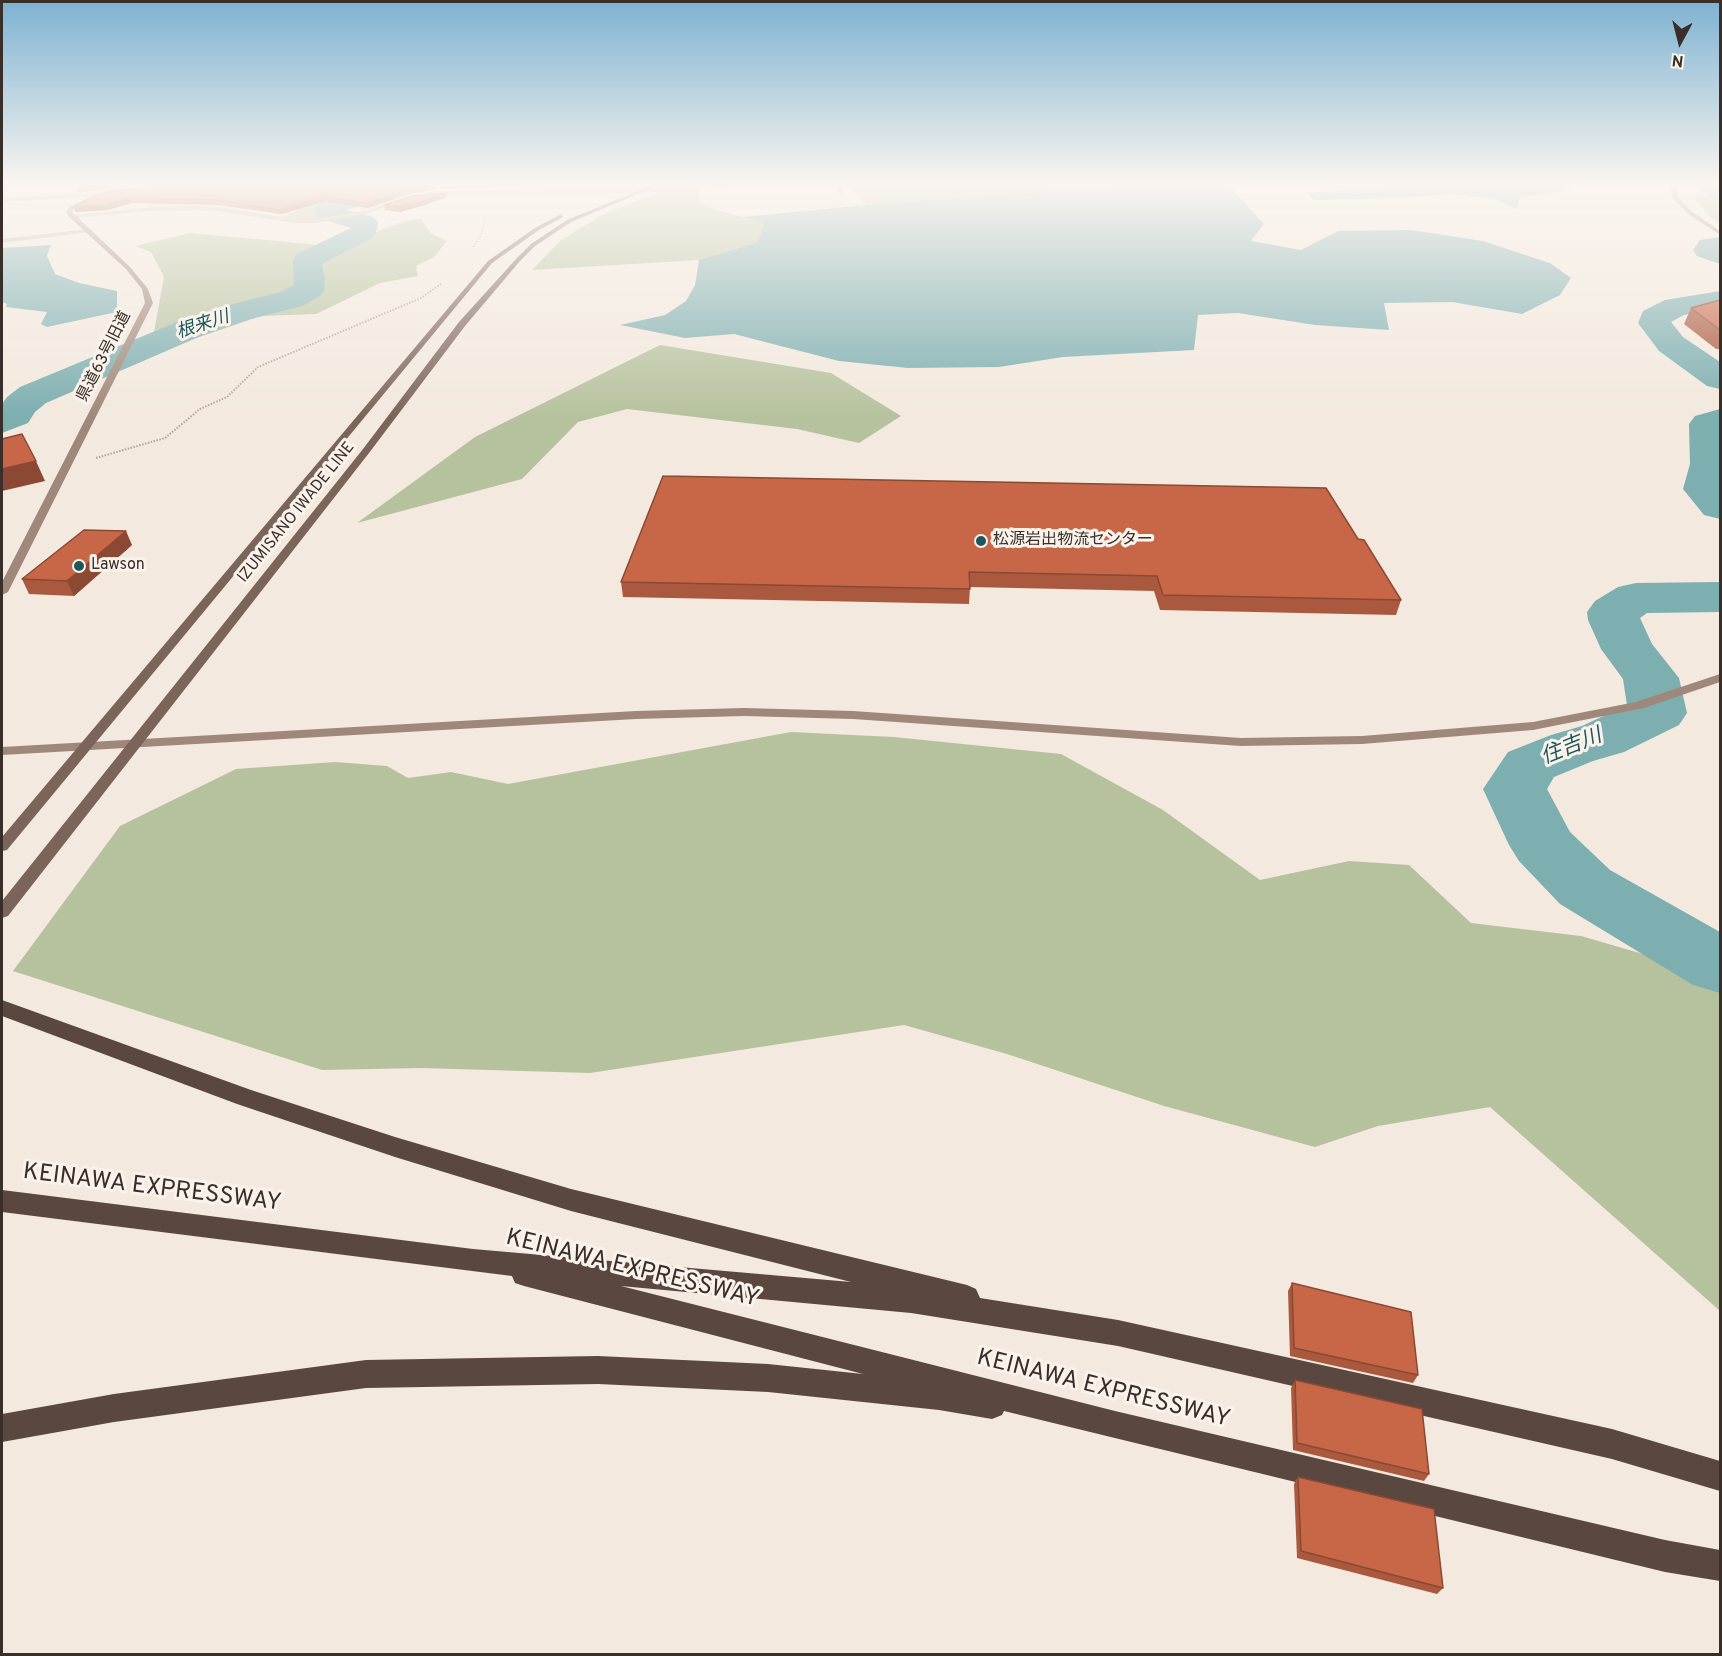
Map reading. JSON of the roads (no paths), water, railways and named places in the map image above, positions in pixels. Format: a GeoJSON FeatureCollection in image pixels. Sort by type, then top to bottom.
{"type":"FeatureCollection","features":[{"type":"Feature","properties":{"kind":"highway"},"geometry":{"type":"LineString","coordinates":[[2,1008],[245,1097],[395,1147],[571,1200],[755,1247],[1118,1333]]}},
{"type":"Feature","properties":{"kind":"highway","name":"KEINAWA EXPRESSWAY"},"geometry":{"type":"LineString","coordinates":[[2,1201],[473,1261],[911,1300],[1118,1333],[1612,1444],[1720,1476]]}},
{"type":"Feature","properties":{"kind":"highway","name":"KEINAWA EXPRESSWAY"},"geometry":{"type":"LineString","coordinates":[[473,1261],[1115,1425],[1654,1553],[1720,1566]]}},
{"type":"Feature","properties":{"kind":"highway"},"geometry":{"type":"LineString","coordinates":[[2,1428],[114,1408],[366,1374],[598,1370],[768,1378],[939,1396],[1115,1425]]}},
{"type":"Feature","properties":{"kind":"main road","name":"IZUMISANO IWADE LINE"},"geometry":{"type":"LineString","coordinates":[[2,846],[490,262]]}},
{"type":"Feature","properties":{"kind":"main road","name":"IZUMISANO IWADE LINE"},"geometry":{"type":"LineString","coordinates":[[2,912],[366,451],[462,324],[516,262]]}},
{"type":"Feature","properties":{"kind":"street","name":"県道63号旧道"},"geometry":{"type":"LineString","coordinates":[[2,592],[149,303],[145,290],[122,262]]}},
{"type":"Feature","properties":{"kind":"street"},"geometry":{"type":"LineString","coordinates":[[2,751],[636,715],[744,712],[853,715],[1241,742],[1362,740],[1533,726],[1639,705],[1720,678]]}},
{"type":"Feature","properties":{"kind":"water"},"geometry":{"type":"Polygon","coordinates":[[[2,262],[50,262],[55,274],[79,283],[117,291],[117,312],[47,327],[41,324],[47,312],[6,307],[7,304],[2,302],[2,262]]]}},
{"type":"Feature","properties":{"kind":"water"},"geometry":{"type":"Polygon","coordinates":[[[699,262],[1548,262],[1571,278],[1560,295],[1522,314],[1452,302],[1384,303],[1389,330],[1315,325],[1238,313],[1198,315],[1194,350],[1063,357],[999,367],[908,368],[839,361],[734,334],[685,338],[620,325],[665,315],[686,301],[695,285],[699,262]]]}},
{"type":"Feature","properties":{"kind":"waterway","name":"根来川"},"geometry":{"type":"LineString","coordinates":[[2,421],[14,415],[20,405],[33,395],[189,329],[240,312],[291,299],[309,290],[307,262]]}},
{"type":"Feature","properties":{"kind":"waterway","name":"住吉川"},"geometry":{"type":"LineString","coordinates":[[1720,300],[1676,307],[1654,318],[1654,323],[1671,344],[1720,378]]}},
{"type":"Feature","properties":{"kind":"waterway","name":"住吉川"},"geometry":{"type":"LineString","coordinates":[[1720,421],[1709,424],[1711,464],[1705,489],[1720,506]]}},
{"type":"Feature","properties":{"kind":"waterway","name":"住吉川"},"geometry":{"type":"LineString","coordinates":[[1720,597],[1636,598],[1613,612],[1614,620],[1628,649],[1651,678],[1658,713],[1603,739],[1572,748],[1530,765],[1515,789],[1543,845],[1585,887],[1720,966]]}},
{"type":"Feature","properties":{"kind":"place","name":"松源岩出物流センター"},"geometry":{"type":"Point","coordinates":[981,541]}},
{"type":"Feature","properties":{"kind":"place","name":"Lawson"},"geometry":{"type":"Point","coordinates":[79,566]}}]}
